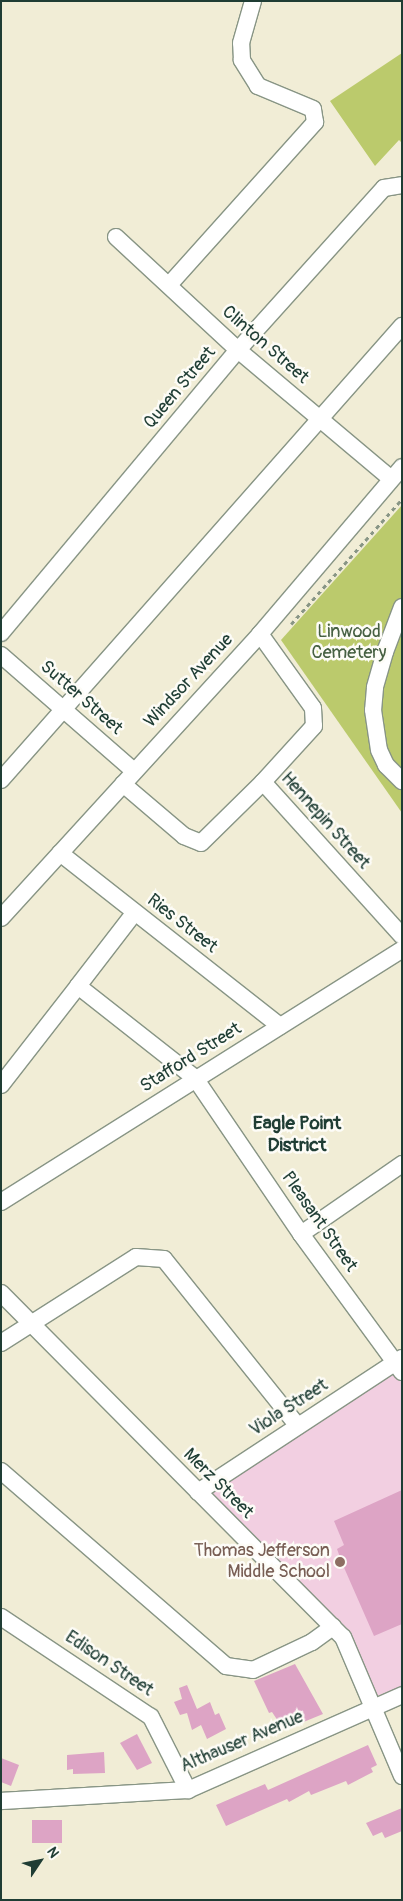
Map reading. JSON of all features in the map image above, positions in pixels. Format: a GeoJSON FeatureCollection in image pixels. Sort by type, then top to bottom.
{"type":"FeatureCollection","features":[{"type":"Feature","properties":{"kind":"street"},"geometry":{"type":"LineString","coordinates":[[169,286],[316,122],[313,108],[258,86],[242,60],[241,43],[253,1]]}},
{"type":"Feature","properties":{"kind":"street","name":"Queen Street"},"geometry":{"type":"LineString","coordinates":[[1,633],[238,350],[384,188],[402,185]]}},
{"type":"Feature","properties":{"kind":"street","name":"Clinton Street"},"geometry":{"type":"LineString","coordinates":[[116,237],[238,350],[320,419],[396,473]]}},
{"type":"Feature","properties":{"kind":"street"},"geometry":{"type":"LineString","coordinates":[[1,780],[402,326]]}},
{"type":"Feature","properties":{"kind":"street","name":"Windsor Avenue"},"geometry":{"type":"LineString","coordinates":[[1,918],[260,634],[396,473]]}},
{"type":"Feature","properties":{"kind":"street"},"geometry":{"type":"LineString","coordinates":[[402,607],[382,661],[373,710],[379,750],[386,765],[402,781]]}},
{"type":"Feature","properties":{"kind":"street","name":"Hennepin Street"},"geometry":{"type":"LineString","coordinates":[[260,634],[313,708],[314,726],[263,782],[402,936]]}},
{"type":"Feature","properties":{"kind":"street","name":"Sutter Street"},"geometry":{"type":"LineString","coordinates":[[1,655],[134,771]]}},
{"type":"Feature","properties":{"kind":"street"},"geometry":{"type":"LineString","coordinates":[[122,784],[184,836],[201,843],[263,782]]}},
{"type":"Feature","properties":{"kind":"street","name":"Ries Street"},"geometry":{"type":"LineString","coordinates":[[60,853],[280,1026]]}},
{"type":"Feature","properties":{"kind":"street"},"geometry":{"type":"LineString","coordinates":[[1,1085],[135,912]]}},
{"type":"Feature","properties":{"kind":"street","name":"Stafford Street"},"geometry":{"type":"LineString","coordinates":[[1,1202],[402,949]]}},
{"type":"Feature","properties":{"kind":"street","name":"Pleasant Street"},"geometry":{"type":"LineString","coordinates":[[78,986],[195,1078],[301,1234],[399,1365]]}},
{"type":"Feature","properties":{"kind":"street"},"geometry":{"type":"LineString","coordinates":[[301,1234],[402,1164]]}},
{"type":"Feature","properties":{"kind":"street"},"geometry":{"type":"LineString","coordinates":[[1,1343],[136,1257],[164,1259],[298,1426]]}},
{"type":"Feature","properties":{"kind":"street","name":"Merz Street"},"geometry":{"type":"LineString","coordinates":[[1,1293],[343,1637],[371,1708],[402,1776]]}},
{"type":"Feature","properties":{"kind":"street","name":"Viola Street"},"geometry":{"type":"LineString","coordinates":[[198,1492],[298,1426],[399,1365]]}},
{"type":"Feature","properties":{"kind":"street"},"geometry":{"type":"LineString","coordinates":[[1,1471],[226,1666],[253,1670],[312,1642],[333,1627]]}},
{"type":"Feature","properties":{"kind":"street","name":"Edison Street"},"geometry":{"type":"LineString","coordinates":[[1,1617],[151,1717],[188,1790]]}},
{"type":"Feature","properties":{"kind":"street","name":"Althauser Avenue"},"geometry":{"type":"LineString","coordinates":[[1,1801],[188,1790],[402,1695]]}},
{"type":"Feature","properties":{"kind":"path"},"geometry":{"type":"LineString","coordinates":[[270,648],[402,499]]}},
{"type":"Feature","properties":{"kind":"shaded area","name":"Thomas Jefferson Middle School"},"geometry":{"type":"Polygon","coordinates":[[[402,1365],[402,1687],[374,1697],[348,1630],[209,1494],[402,1365]]]}},
{"type":"Feature","properties":{"kind":"green space"},"geometry":{"type":"Polygon","coordinates":[[[402,53],[402,143],[399,140],[375,166],[330,101],[402,53]]]}},
{"type":"Feature","properties":{"kind":"green space","name":"Linwood Cemetery"},"geometry":{"type":"Polygon","coordinates":[[[402,505],[402,813],[281,640],[402,505]]]}},
{"type":"Feature","properties":{"kind":"building"},"geometry":{"type":"Polygon","coordinates":[[[402,1490],[402,1624],[374,1636],[337,1549],[344,1545],[334,1521],[402,1490]]]}},
{"type":"Feature","properties":{"kind":"building"},"geometry":{"type":"Polygon","coordinates":[[[295,1664],[323,1714],[284,1730],[272,1712],[269,1713],[254,1681],[295,1664]]]}},
{"type":"Feature","properties":{"kind":"building"},"geometry":{"type":"Polygon","coordinates":[[[187,1685],[197,1709],[210,1702],[215,1715],[219,1713],[226,1729],[207,1739],[201,1725],[192,1730],[187,1713],[180,1715],[174,1702],[182,1699],[179,1688],[187,1685]]]}},
{"type":"Feature","properties":{"kind":"building"},"geometry":{"type":"Polygon","coordinates":[[[137,1734],[152,1763],[137,1770],[120,1743],[137,1734]]]}},
{"type":"Feature","properties":{"kind":"building"},"geometry":{"type":"Polygon","coordinates":[[[368,1745],[377,1765],[371,1768],[373,1772],[348,1785],[346,1781],[311,1795],[309,1791],[289,1802],[287,1799],[226,1826],[216,1805],[265,1784],[268,1790],[368,1745]]]}},
{"type":"Feature","properties":{"kind":"building"},"geometry":{"type":"Polygon","coordinates":[[[104,1752],[105,1773],[73,1774],[73,1769],[67,1770],[67,1755],[104,1752]]]}},
{"type":"Feature","properties":{"kind":"building"},"geometry":{"type":"Polygon","coordinates":[[[1,1758],[19,1765],[11,1786],[1,1782],[1,1758]]]}},
{"type":"Feature","properties":{"kind":"building"},"geometry":{"type":"Polygon","coordinates":[[[402,1808],[402,1831],[385,1838],[382,1832],[373,1836],[366,1823],[402,1808]]]}},
{"type":"Feature","properties":{"kind":"building"},"geometry":{"type":"Polygon","coordinates":[[[32,1820],[62,1820],[62,1843],[32,1843],[32,1820]]]}},
{"type":"Feature","properties":{"kind":"place","name":"Thomas Jefferson Middle School"},"geometry":{"type":"Point","coordinates":[340,1562]}},
{"type":"Feature","properties":{"kind":"district","name":"Eagle Point District"},"geometry":{"type":"Point","coordinates":[297,1135]}}]}
